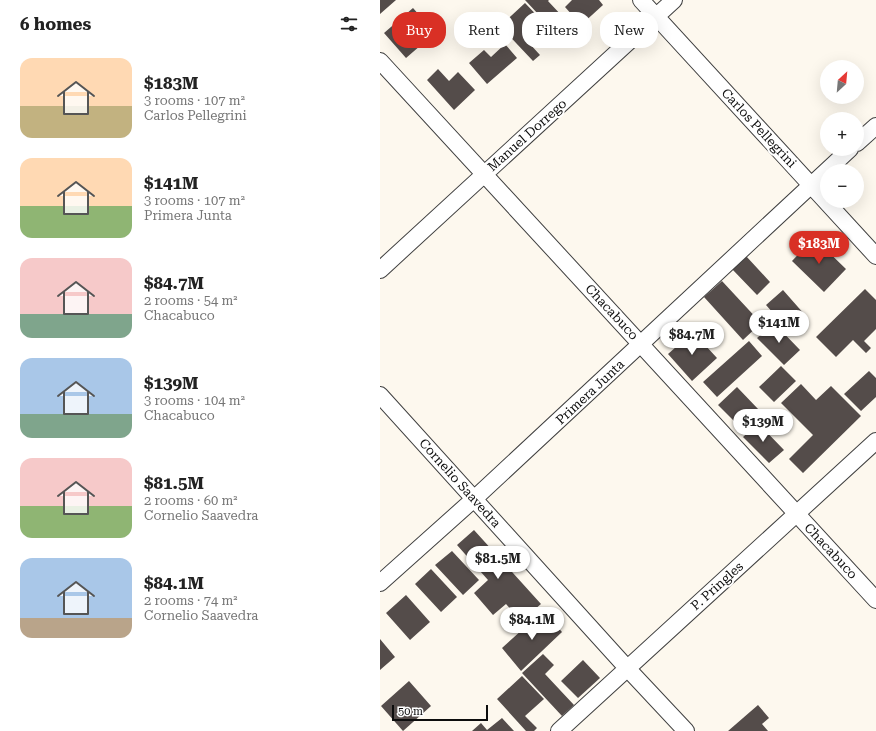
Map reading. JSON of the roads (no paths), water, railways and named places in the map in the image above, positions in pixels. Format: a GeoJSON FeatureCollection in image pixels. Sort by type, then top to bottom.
{"type":"FeatureCollection","features":[{"type":"Feature","properties":{"kind":"street","name":"Carlos Pellegrini"},"geometry":{"type":"LineString","coordinates":[[641,0],[652,12]]}},
{"type":"Feature","properties":{"kind":"street","name":"Manuel Dorrego"},"geometry":{"type":"LineString","coordinates":[[658,14],[674,0]]}},
{"type":"Feature","properties":{"kind":"street","name":"Carlos Pellegrini"},"geometry":{"type":"LineString","coordinates":[[658,18],[876,256]]}},
{"type":"Feature","properties":{"kind":"street","name":"Manuel Dorrego"},"geometry":{"type":"LineString","coordinates":[[380,270],[621,48]]}},
{"type":"Feature","properties":{"kind":"street","name":"Chacabuco"},"geometry":{"type":"LineString","coordinates":[[380,61],[876,600]]}},
{"type":"Feature","properties":{"kind":"street"},"geometry":{"type":"LineString","coordinates":[[864,137],[876,126]]}},
{"type":"Feature","properties":{"kind":"street","name":"Primera Junta"},"geometry":{"type":"LineString","coordinates":[[380,583],[474,499],[842,156]]}},
{"type":"Feature","properties":{"kind":"street","name":"Cornelio Saavedra"},"geometry":{"type":"LineString","coordinates":[[380,395],[627,668],[686,731]]}},
{"type":"Feature","properties":{"kind":"street","name":"P. Pringles"},"geometry":{"type":"LineString","coordinates":[[559,731],[876,441]]}}]}
